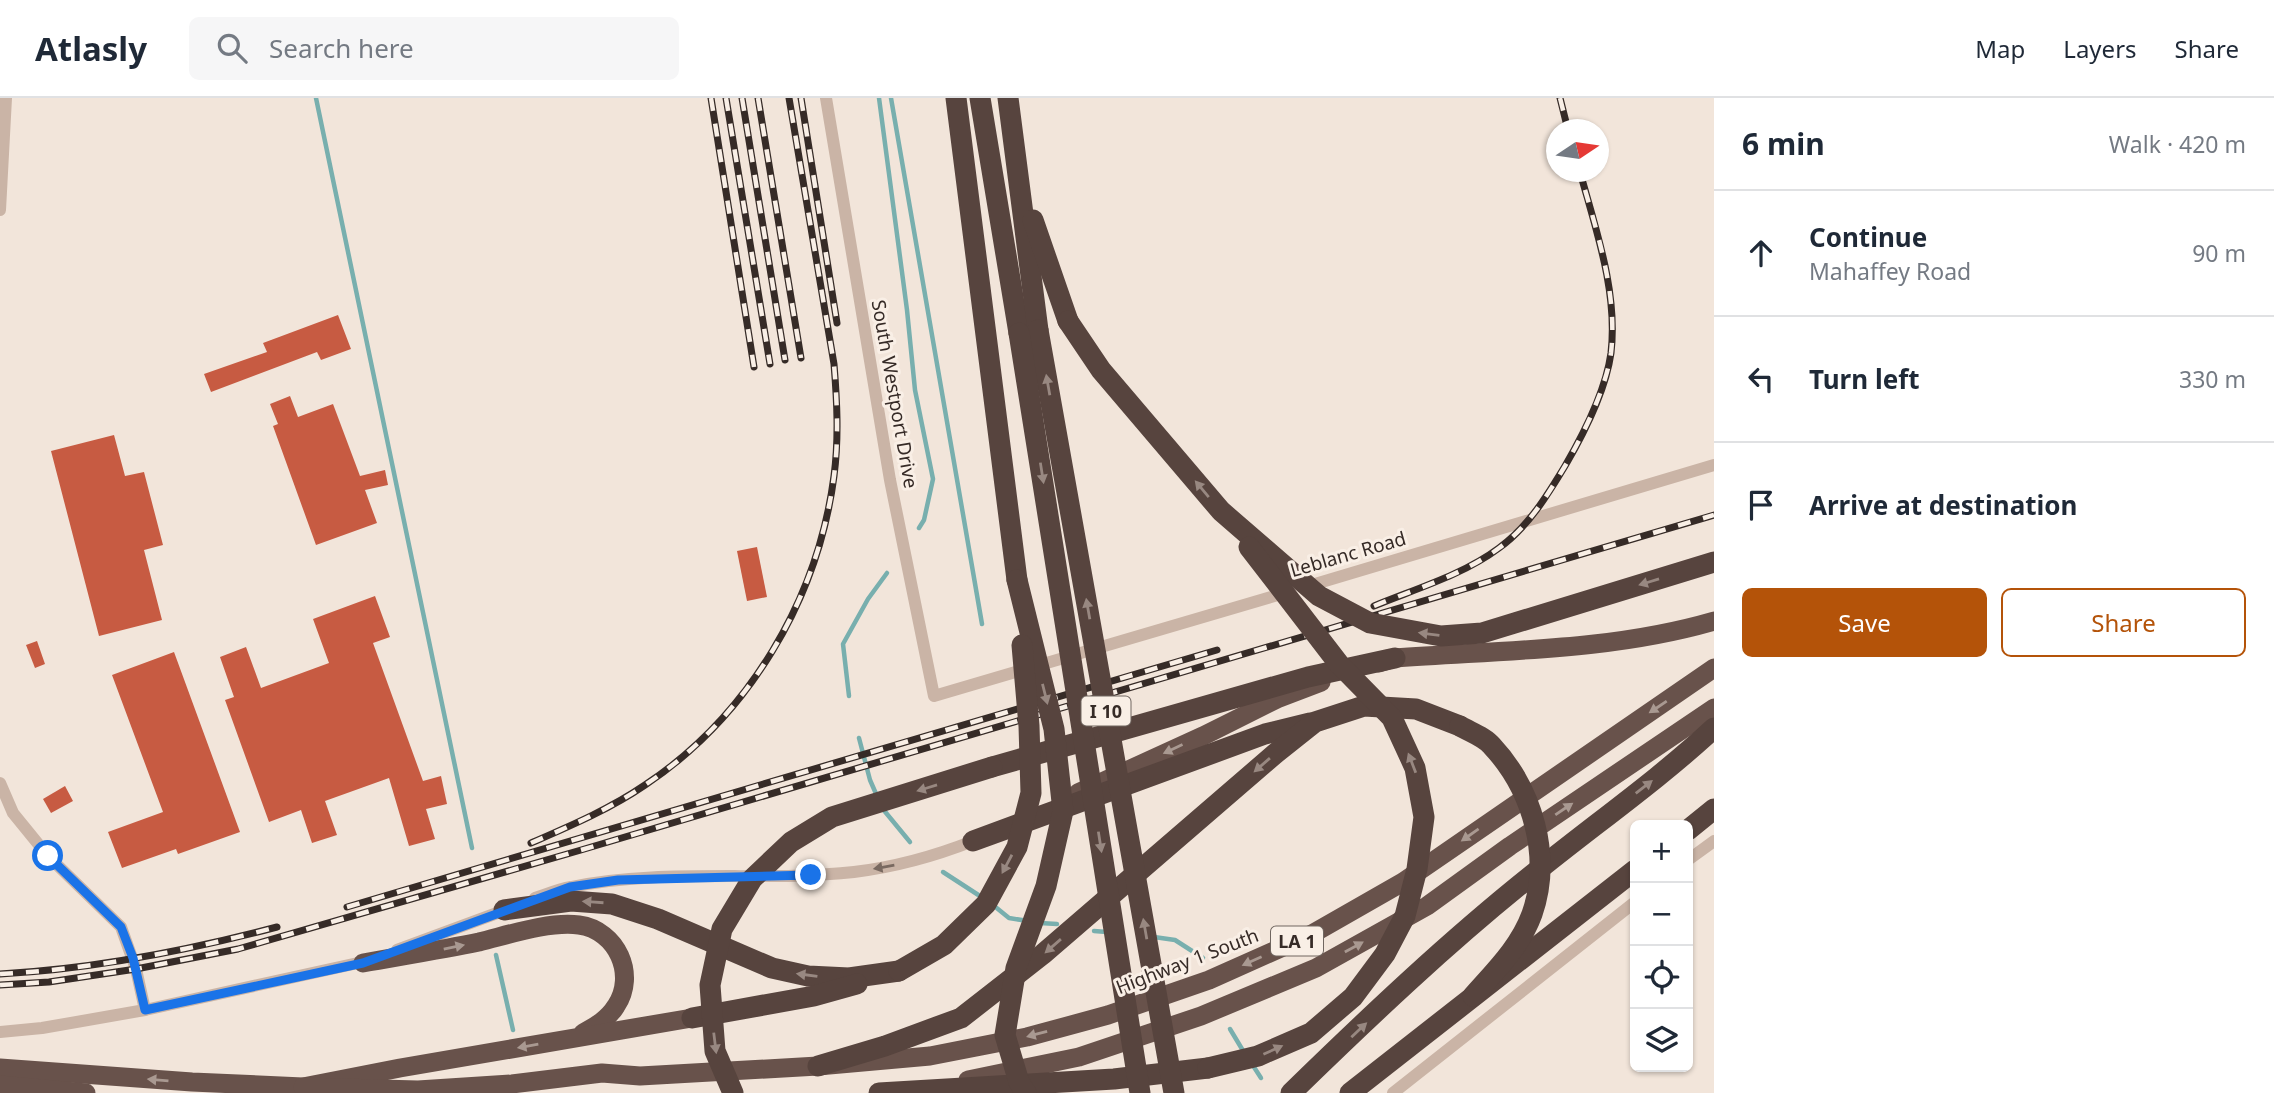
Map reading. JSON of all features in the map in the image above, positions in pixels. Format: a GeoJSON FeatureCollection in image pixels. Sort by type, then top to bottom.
{"type":"FeatureCollection","features":[{"type":"Feature","properties":{"kind":"highway"},"geometry":{"type":"LineString","coordinates":[[0,1074],[303,1087],[814,996],[899,971],[944,945],[986,904],[1017,847],[1031,793],[1029,726],[1017,580],[956,98]]}},
{"type":"Feature","properties":{"kind":"highway","name":"I 10"},"geometry":{"type":"LineString","coordinates":[[981,98],[1029,331],[1174,1093]]}},
{"type":"Feature","properties":{"kind":"highway","name":"I 10"},"geometry":{"type":"LineString","coordinates":[[1008,98],[1018,176],[1029,331],[1140,1093]]}},
{"type":"Feature","properties":{"kind":"highway"},"geometry":{"type":"LineString","coordinates":[[879,1093],[1114,1079],[1208,1068],[1258,1056],[1311,1032],[1353,997],[1385,954],[1405,916],[1417,869],[1424,817],[1415,768],[1392,718],[1339,664],[1221,511],[1101,370],[1068,321],[1018,176]]}},
{"type":"Feature","properties":{"kind":"highway"},"geometry":{"type":"LineString","coordinates":[[1221,511],[1319,596],[1370,623],[1441,636],[1482,633],[1714,562]]}},
{"type":"Feature","properties":{"kind":"highway"},"geometry":{"type":"LineString","coordinates":[[1017,580],[1054,729],[1063,811],[1046,887],[1016,968],[1005,1035],[1019,1082],[1026,1093]]}},
{"type":"Feature","properties":{"kind":"highway"},"geometry":{"type":"LineString","coordinates":[[733,1093],[715,1051],[710,985],[722,929],[751,879],[791,842],[832,817],[992,767],[1308,677],[1395,659],[1611,643],[1683,630],[1714,621]]}},
{"type":"Feature","properties":{"kind":"highway"},"geometry":{"type":"LineString","coordinates":[[973,841],[1203,736],[1279,698],[1395,659]]}},
{"type":"Feature","properties":{"kind":"highway","name":"Highway 1 South"},"geometry":{"type":"LineString","coordinates":[[303,1087],[418,1090],[512,1084],[602,1073],[639,1076],[818,1066],[930,1056],[1027,1037],[1108,1015],[1220,975],[1312,934],[1403,881],[1714,668]]}},
{"type":"Feature","properties":{"kind":"highway"},"geometry":{"type":"LineString","coordinates":[[973,841],[1265,734],[1364,706],[1416,709],[1460,726],[1491,744],[1519,783],[1536,821],[1541,874],[1532,915],[1511,953],[1473,996]]}},
{"type":"Feature","properties":{"kind":"highway","name":"LA 1"},"geometry":{"type":"LineString","coordinates":[[870,1093],[980,1078],[1079,1058],[1201,1016],[1316,968],[1427,906],[1510,846],[1714,708]]}},
{"type":"Feature","properties":{"kind":"highway"},"geometry":{"type":"LineString","coordinates":[[818,1066],[885,1046],[961,1018],[1043,954],[1276,752],[1315,722]]}},
{"type":"Feature","properties":{"kind":"highway"},"geometry":{"type":"LineString","coordinates":[[1291,1093],[1520,884],[1678,761],[1714,728]]}},
{"type":"Feature","properties":{"kind":"highway"},"geometry":{"type":"LineString","coordinates":[[1693,826],[1714,809]]}},
{"type":"Feature","properties":{"kind":"highway"},"geometry":{"type":"LineString","coordinates":[[1350,1093],[1630,874]]}},
{"type":"Feature","properties":{"kind":"highway"},"geometry":{"type":"LineString","coordinates":[[504,910],[571,901],[612,904],[658,919],[784,971],[808,976],[849,978],[899,971]]}},
{"type":"Feature","properties":{"kind":"highway"},"geometry":{"type":"LineString","coordinates":[[363,963],[442,950],[556,925],[580,925],[600,933],[611,942],[622,961],[625,980],[621,998],[610,1015],[576,1037]]}},
{"type":"Feature","properties":{"kind":"highway"},"geometry":{"type":"LineString","coordinates":[[0,1074],[86,1093]]}},
{"type":"Feature","properties":{"kind":"street"},"geometry":{"type":"LineString","coordinates":[[0,210],[6,98]]}},
{"type":"Feature","properties":{"kind":"street","name":"South Westport Drive"},"geometry":{"type":"LineString","coordinates":[[826,98],[890,481],[934,696]]}},
{"type":"Feature","properties":{"kind":"street","name":"Leblanc Road"},"geometry":{"type":"LineString","coordinates":[[934,696],[1714,465]]}},
{"type":"Feature","properties":{"kind":"street"},"geometry":{"type":"LineString","coordinates":[[0,783],[13,813],[48,856],[121,927],[133,958],[145,1010]]}},
{"type":"Feature","properties":{"kind":"street"},"geometry":{"type":"LineString","coordinates":[[0,1032],[42,1028],[145,1010],[363,963],[570,887],[618,880],[856,872],[928,857],[973,841]]}},
{"type":"Feature","properties":{"kind":"street"},"geometry":{"type":"LineString","coordinates":[[1693,856],[1714,841]]}},
{"type":"Feature","properties":{"kind":"street"},"geometry":{"type":"LineString","coordinates":[[1393,1093],[1630,906]]}},
{"type":"Feature","properties":{"kind":"building"},"geometry":{"type":"Polygon","coordinates":[[[338,315],[351,349],[321,360],[317,352],[211,392],[204,374],[267,352],[263,343],[338,315]]]}},
{"type":"Feature","properties":{"kind":"building"},"geometry":{"type":"Polygon","coordinates":[[[290,396],[298,417],[333,404],[360,476],[385,470],[388,485],[365,490],[377,523],[316,545],[273,426],[278,424],[270,404],[290,396]]]}},
{"type":"Feature","properties":{"kind":"building"},"geometry":{"type":"Polygon","coordinates":[[[114,435],[125,476],[144,472],[163,545],[144,550],[162,620],[99,636],[51,451],[114,435]]]}},
{"type":"Feature","properties":{"kind":"building"},"geometry":{"type":"Polygon","coordinates":[[[757,547],[767,597],[747,601],[737,551],[757,547]]]}},
{"type":"Feature","properties":{"kind":"building"},"geometry":{"type":"Polygon","coordinates":[[[375,596],[390,637],[373,643],[423,781],[441,776],[447,804],[426,809],[435,839],[409,846],[389,778],[325,801],[337,835],[312,843],[301,810],[269,822],[225,700],[234,697],[220,657],[246,647],[261,688],[329,663],[313,619],[375,596]]]}},
{"type":"Feature","properties":{"kind":"building"},"geometry":{"type":"Polygon","coordinates":[[[37,641],[45,664],[35,668],[26,645],[37,641]]]}},
{"type":"Feature","properties":{"kind":"building"},"geometry":{"type":"Polygon","coordinates":[[[174,652],[240,832],[178,854],[176,849],[122,868],[108,832],[163,812],[112,675],[174,652]]]}},
{"type":"Feature","properties":{"kind":"building"},"geometry":{"type":"Polygon","coordinates":[[[65,786],[73,801],[51,813],[43,799],[65,786]]]}},
{"type":"Feature","properties":{"kind":"waterway"},"geometry":{"type":"LineString","coordinates":[[316,98],[472,848]]}},
{"type":"Feature","properties":{"kind":"waterway"},"geometry":{"type":"LineString","coordinates":[[879,98],[915,390],[933,479],[924,520],[919,528]]}},
{"type":"Feature","properties":{"kind":"waterway"},"geometry":{"type":"LineString","coordinates":[[891,98],[982,624]]}},
{"type":"Feature","properties":{"kind":"waterway"},"geometry":{"type":"LineString","coordinates":[[849,696],[843,644],[868,599],[887,573]]}},
{"type":"Feature","properties":{"kind":"waterway"},"geometry":{"type":"LineString","coordinates":[[859,738],[877,796]]}},
{"type":"Feature","properties":{"kind":"waterway"},"geometry":{"type":"LineString","coordinates":[[882,808],[910,842]]}},
{"type":"Feature","properties":{"kind":"waterway"},"geometry":{"type":"LineString","coordinates":[[943,872],[983,898]]}},
{"type":"Feature","properties":{"kind":"waterway"},"geometry":{"type":"LineString","coordinates":[[993,905],[1009,918],[1028,921]]}},
{"type":"Feature","properties":{"kind":"waterway"},"geometry":{"type":"LineString","coordinates":[[1040,923],[1057,924]]}},
{"type":"Feature","properties":{"kind":"waterway"},"geometry":{"type":"LineString","coordinates":[[1094,931],[1107,932]]}},
{"type":"Feature","properties":{"kind":"waterway"},"geometry":{"type":"LineString","coordinates":[[1154,937],[1175,940],[1203,958]]}},
{"type":"Feature","properties":{"kind":"waterway"},"geometry":{"type":"LineString","coordinates":[[496,955],[513,1030]]}},
{"type":"Feature","properties":{"kind":"waterway"},"geometry":{"type":"LineString","coordinates":[[1230,1029],[1245,1054]]}},
{"type":"Feature","properties":{"kind":"waterway"},"geometry":{"type":"LineString","coordinates":[[1252,1064],[1261,1078]]}},
{"type":"Feature","properties":{"kind":"railway"},"geometry":{"type":"LineString","coordinates":[[711,98],[754,367]]}},
{"type":"Feature","properties":{"kind":"railway"},"geometry":{"type":"LineString","coordinates":[[726,98],[770,364]]}},
{"type":"Feature","properties":{"kind":"railway"},"geometry":{"type":"LineString","coordinates":[[742,98],[785,360]]}},
{"type":"Feature","properties":{"kind":"railway"},"geometry":{"type":"LineString","coordinates":[[758,98],[801,358]]}},
{"type":"Feature","properties":{"kind":"railway"},"geometry":{"type":"LineString","coordinates":[[531,843],[590,817],[632,794],[682,757],[716,725],[746,689],[772,651],[795,610],[812,566],[826,522],[836,462],[836,392],[834,364],[789,98]]}},
{"type":"Feature","properties":{"kind":"railway"},"geometry":{"type":"LineString","coordinates":[[801,98],[837,323]]}},
{"type":"Feature","properties":{"kind":"railway"},"geometry":{"type":"LineString","coordinates":[[1560,98],[1565,119]]}},
{"type":"Feature","properties":{"kind":"railway"},"geometry":{"type":"LineString","coordinates":[[1374,606],[1454,574],[1485,558],[1509,540],[1544,500],[1586,426],[1608,367],[1612,330],[1604,261],[1583,182]]}},
{"type":"Feature","properties":{"kind":"railway"},"geometry":{"type":"LineString","coordinates":[[0,985],[49,982],[136,969],[238,949],[1714,515]]}},
{"type":"Feature","properties":{"kind":"railway"},"geometry":{"type":"LineString","coordinates":[[347,907],[1217,650]]}},
{"type":"Feature","properties":{"kind":"railway"},"geometry":{"type":"LineString","coordinates":[[0,974],[139,958],[277,927]]}},
{"type":"Feature","properties":{"kind":"route"},"geometry":{"type":"LineString","coordinates":[[48,856],[121,927],[133,958],[145,1010],[363,963],[570,887],[618,880],[811,875]]}}]}
